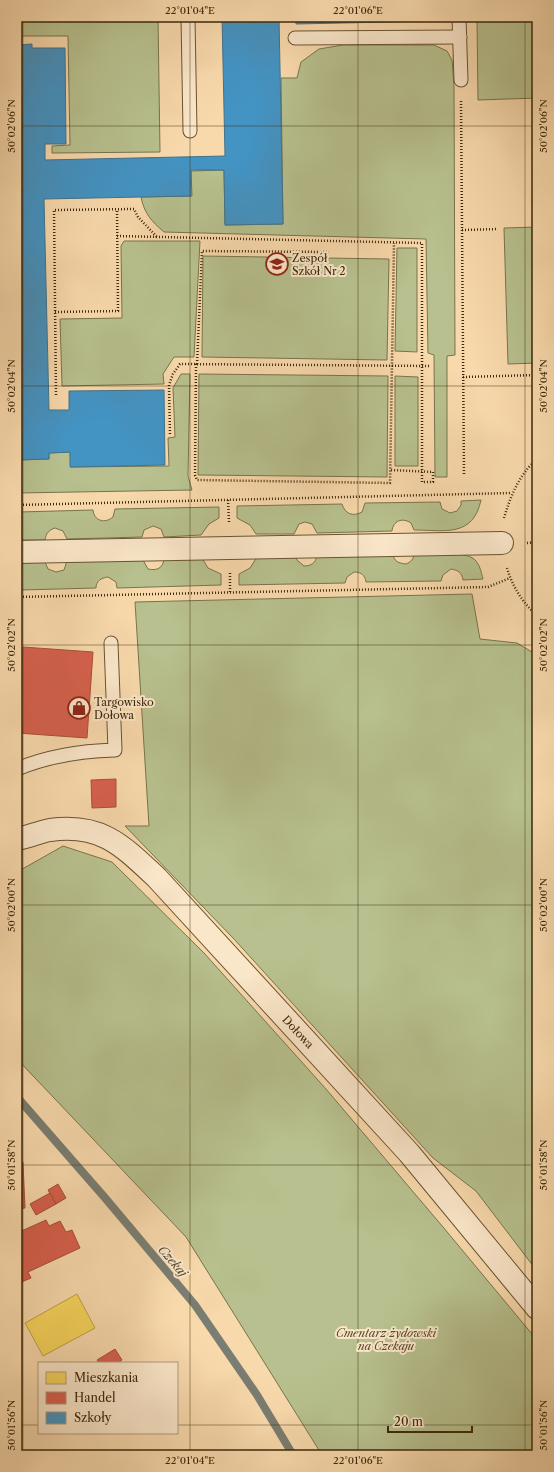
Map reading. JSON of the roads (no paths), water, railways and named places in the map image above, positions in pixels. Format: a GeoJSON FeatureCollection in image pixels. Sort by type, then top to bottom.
{"type":"FeatureCollection","features":[{"type":"Feature","properties":{"kind":"street"},"geometry":{"type":"LineString","coordinates":[[17,552],[502,543]]}},
{"type":"Feature","properties":{"kind":"street","name":"Dołowa"},"geometry":{"type":"LineString","coordinates":[[17,839],[48,830],[84,830],[109,838],[131,853],[157,878],[409,1153],[537,1308]]}},
{"type":"Feature","properties":{"kind":"lane"},"geometry":{"type":"LineString","coordinates":[[188,17],[190,131]]}},
{"type":"Feature","properties":{"kind":"lane"},"geometry":{"type":"LineString","coordinates":[[459,17],[461,80]]}},
{"type":"Feature","properties":{"kind":"lane"},"geometry":{"type":"LineString","coordinates":[[295,38],[460,36]]}},
{"type":"Feature","properties":{"kind":"lane"},"geometry":{"type":"LineString","coordinates":[[17,769],[36,761],[85,751],[115,750],[111,643]]}},
{"type":"Feature","properties":{"kind":"waterway","name":"Czekaj"},"geometry":{"type":"LineString","coordinates":[[17,1097],[106,1199],[195,1305],[257,1395],[293,1455]]}},
{"type":"Feature","properties":{"kind":"place","name":"Zespół Szkół Nr 2"},"geometry":{"type":"Point","coordinates":[277,264]}},
{"type":"Feature","properties":{"kind":"place","name":"Targowisko Dołowa"},"geometry":{"type":"Point","coordinates":[79,708]}},
{"type":"Feature","properties":{"kind":"park label","name":"Cmentarz żydowski na Czekaju"},"geometry":{"type":"Point","coordinates":[386,1339]}}]}
